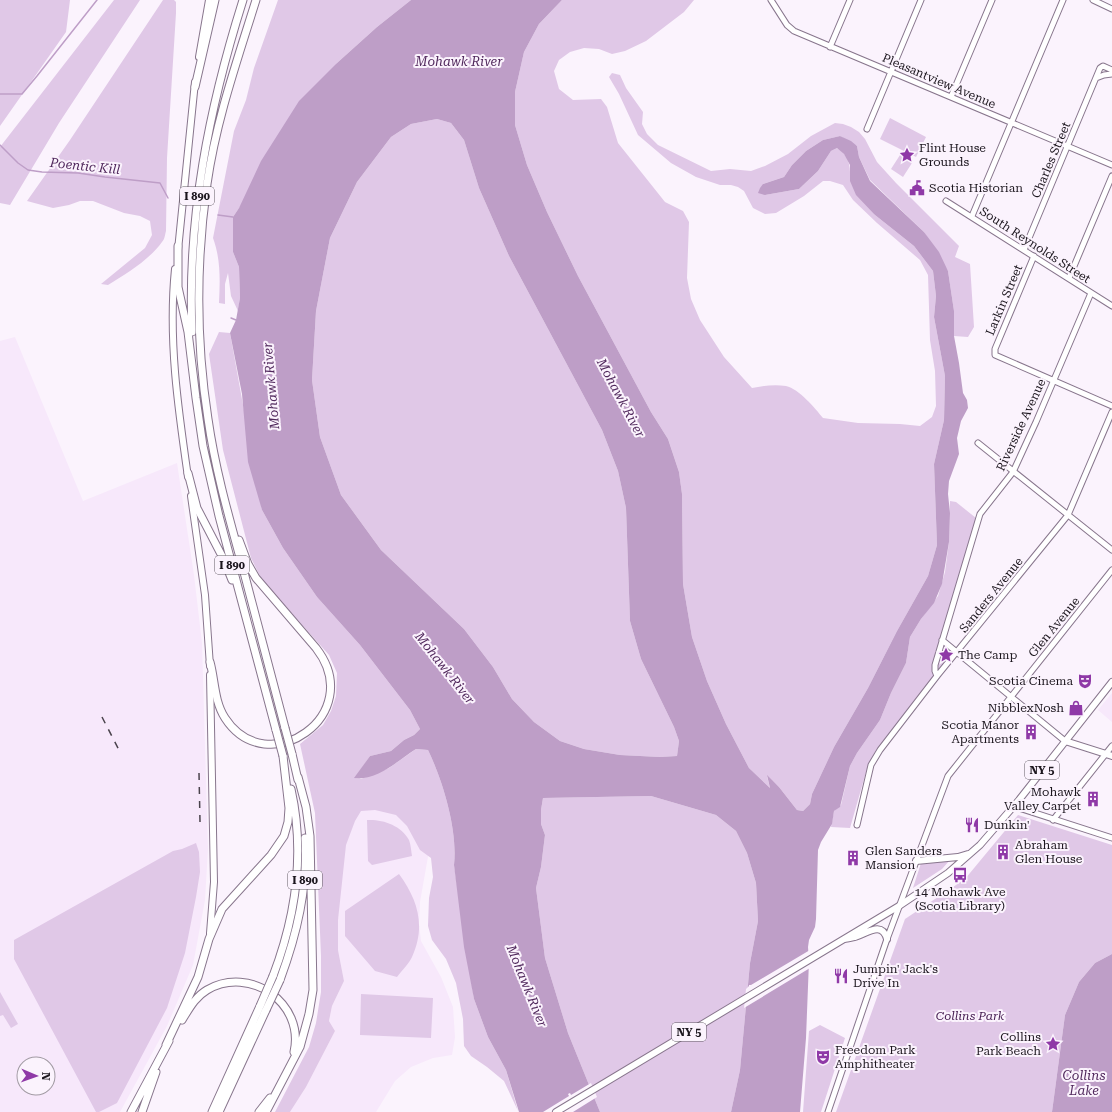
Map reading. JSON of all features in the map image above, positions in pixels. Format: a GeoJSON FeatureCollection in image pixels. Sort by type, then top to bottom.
{"type":"FeatureCollection","features":[{"type":"Feature","properties":{"kind":"highway"},"geometry":{"type":"LineString","coordinates":[[194,87],[215,0]]}},
{"type":"Feature","properties":{"kind":"highway","name":"I 890"},"geometry":{"type":"LineString","coordinates":[[219,1112],[266,1010],[292,918],[298,871],[298,842],[295,810],[283,756],[213,493],[203,446],[196,398],[192,350],[192,253],[196,205],[212,110],[243,0]]}},
{"type":"Feature","properties":{"kind":"highway","name":"I 890"},"geometry":{"type":"LineString","coordinates":[[212,1112],[260,1006],[276,978],[295,934],[304,888],[306,842],[298,777],[222,491],[210,436],[202,373],[199,301],[202,230],[207,183],[215,139],[231,80],[256,0]]}},
{"type":"Feature","properties":{"kind":"highway"},"geometry":{"type":"LineString","coordinates":[[178,246],[178,287],[188,332],[196,398]]}},
{"type":"Feature","properties":{"kind":"highway"},"geometry":{"type":"LineString","coordinates":[[188,473],[197,508],[227,567],[253,642]]}},
{"type":"Feature","properties":{"kind":"highway"},"geometry":{"type":"LineString","coordinates":[[210,662],[216,696],[221,710],[234,729],[251,740],[264,743],[278,743],[300,737],[317,724],[328,704],[330,681],[328,667],[325,660],[266,591],[252,571],[245,556],[222,491]]}},
{"type":"Feature","properties":{"kind":"highway"},"geometry":{"type":"LineString","coordinates":[[131,1112],[165,1048],[198,977],[209,939],[222,909],[276,849],[284,836],[288,822],[289,808],[283,756]]}},
{"type":"Feature","properties":{"kind":"highway"},"geometry":{"type":"LineString","coordinates":[[266,1112],[296,1055],[303,1038],[310,1014],[313,990],[310,836],[306,807],[298,777]]}},
{"type":"Feature","properties":{"kind":"highway"},"geometry":{"type":"LineString","coordinates":[[142,1112],[165,1048],[194,1001],[206,990],[226,983],[250,984],[263,988],[276,997],[291,1016],[295,1031],[296,1047],[285,1077]]}},
{"type":"Feature","properties":{"kind":"highway"},"geometry":{"type":"LineString","coordinates":[[259,1112],[280,1085]]}},
{"type":"Feature","properties":{"kind":"main road"},"geometry":{"type":"LineString","coordinates":[[209,0],[194,87],[174,293],[174,352],[178,405],[204,587],[209,634],[214,882],[209,939]]}},
{"type":"Feature","properties":{"kind":"main road","name":"NY 5"},"geometry":{"type":"LineString","coordinates":[[556,1112],[899,906],[948,873],[980,845],[1112,682]]}},
{"type":"Feature","properties":{"kind":"main road"},"geometry":{"type":"LineString","coordinates":[[1065,741],[1109,755]]}},
{"type":"Feature","properties":{"kind":"main road"},"geometry":{"type":"LineString","coordinates":[[916,861],[958,857],[971,852]]}},
{"type":"Feature","properties":{"kind":"main road"},"geometry":{"type":"LineString","coordinates":[[842,939],[855,937],[867,931],[879,929],[884,932],[887,939]]}},
{"type":"Feature","properties":{"kind":"street","name":"Pleasantview Avenue"},"geometry":{"type":"LineString","coordinates":[[772,0],[789,28],[830,47],[1112,165]]}},
{"type":"Feature","properties":{"kind":"street"},"geometry":{"type":"LineString","coordinates":[[830,47],[850,0]]}},
{"type":"Feature","properties":{"kind":"street"},"geometry":{"type":"LineString","coordinates":[[866,129],[921,0]]}},
{"type":"Feature","properties":{"kind":"street"},"geometry":{"type":"LineString","coordinates":[[951,97],[992,0]]}},
{"type":"Feature","properties":{"kind":"street"},"geometry":{"type":"LineString","coordinates":[[972,216],[1063,0]]}},
{"type":"Feature","properties":{"kind":"street"},"geometry":{"type":"LineString","coordinates":[[1093,0],[1112,9]]}},
{"type":"Feature","properties":{"kind":"street","name":"Charles Street"},"geometry":{"type":"LineString","coordinates":[[1024,250],[1100,68],[1103,66],[1112,70]]}},
{"type":"Feature","properties":{"kind":"street"},"geometry":{"type":"LineString","coordinates":[[1096,78],[1112,74]]}},
{"type":"Feature","properties":{"kind":"street"},"geometry":{"type":"LineString","coordinates":[[1069,278],[1112,176]]}},
{"type":"Feature","properties":{"kind":"street","name":"South Reynolds Street"},"geometry":{"type":"LineString","coordinates":[[946,201],[972,216],[1112,306]]}},
{"type":"Feature","properties":{"kind":"street","name":"Larkin Street"},"geometry":{"type":"LineString","coordinates":[[1034,256],[994,353],[997,357],[1053,381]]}},
{"type":"Feature","properties":{"kind":"street","name":"Riverside Avenue"},"geometry":{"type":"LineString","coordinates":[[937,676],[935,665],[980,514],[1013,472],[1091,293]]}},
{"type":"Feature","properties":{"kind":"street"},"geometry":{"type":"LineString","coordinates":[[1053,381],[1112,406]]}},
{"type":"Feature","properties":{"kind":"street","name":"Sanders Avenue"},"geometry":{"type":"LineString","coordinates":[[857,825],[871,765],[880,750],[937,676],[1068,515],[1112,412]]}},
{"type":"Feature","properties":{"kind":"street"},"geometry":{"type":"LineString","coordinates":[[978,443],[1112,550]]}},
{"type":"Feature","properties":{"kind":"street","name":"Glen Avenue"},"geometry":{"type":"LineString","coordinates":[[828,1112],[887,939],[948,776],[1112,570]]}},
{"type":"Feature","properties":{"kind":"street"},"geometry":{"type":"LineString","coordinates":[[942,640],[1065,741]]}},
{"type":"Feature","properties":{"kind":"street"},"geometry":{"type":"LineString","coordinates":[[1053,820],[1109,755],[1112,746]]}},
{"type":"Feature","properties":{"kind":"street"},"geometry":{"type":"LineString","coordinates":[[1013,806],[1112,838]]}},
{"type":"Feature","properties":{"kind":"shaded area"},"geometry":{"type":"Polygon","coordinates":[[[15,337],[83,501],[177,463],[194,575],[202,643],[208,849],[205,900],[193,965],[167,1026],[120,1112],[0,1112],[0,341],[15,337]]]}},
{"type":"Feature","properties":{"kind":"shaded area"},"geometry":{"type":"Polygon","coordinates":[[[1112,693],[1112,722],[1098,710],[1112,693]]]}},
{"type":"Feature","properties":{"kind":"shaded area"},"geometry":{"type":"Polygon","coordinates":[[[357,807],[412,808],[429,851],[420,902],[419,924],[421,941],[441,977],[453,1007],[455,1037],[452,1055],[433,1058],[411,1067],[395,1081],[376,1112],[290,1112],[306,1087],[335,1031],[329,1021],[332,1006],[344,981],[338,950],[342,842],[357,807]]]}},
{"type":"Feature","properties":{"kind":"green space"},"geometry":{"type":"Polygon","coordinates":[[[0,0],[70,0],[66,32],[0,126],[0,0]]]}},
{"type":"Feature","properties":{"kind":"green space"},"geometry":{"type":"Polygon","coordinates":[[[114,0],[140,0],[59,123],[10,205],[0,203],[0,147],[114,0]]]}},
{"type":"Feature","properties":{"kind":"green space"},"geometry":{"type":"Polygon","coordinates":[[[163,0],[174,0],[176,2],[167,158],[166,231],[163,241],[144,261],[108,285],[101,284],[145,248],[152,235],[150,221],[140,216],[124,213],[93,201],[80,201],[53,208],[27,201],[70,140],[163,0]]]}},
{"type":"Feature","properties":{"kind":"green space"},"geometry":{"type":"Polygon","coordinates":[[[278,0],[411,0],[377,27],[337,63],[233,217],[233,252],[239,267],[240,298],[238,311],[231,296],[228,273],[225,284],[225,304],[219,303],[219,262],[213,238],[234,131],[246,100],[254,68],[278,0]]]}},
{"type":"Feature","properties":{"kind":"green space"},"geometry":{"type":"Polygon","coordinates":[[[562,0],[694,0],[684,12],[646,41],[625,51],[612,54],[599,49],[584,48],[570,52],[559,60],[554,71],[559,89],[573,100],[601,99],[607,107],[618,143],[665,202],[683,211],[689,222],[687,278],[691,299],[700,320],[724,357],[752,388],[777,385],[791,388],[806,399],[823,418],[858,423],[920,426],[932,417],[936,406],[935,371],[930,340],[928,275],[920,260],[853,200],[843,185],[830,181],[823,181],[804,196],[776,213],[765,214],[753,208],[744,191],[738,187],[731,185],[720,185],[696,177],[671,163],[638,135],[619,94],[609,77],[612,73],[620,75],[626,88],[643,112],[642,124],[647,134],[658,145],[711,171],[730,169],[751,171],[765,166],[788,154],[811,136],[835,123],[851,127],[859,132],[865,139],[877,162],[896,183],[959,246],[955,257],[970,264],[974,327],[968,337],[954,336],[954,311],[948,271],[924,232],[870,180],[859,157],[857,146],[840,136],[823,140],[806,151],[792,165],[784,177],[763,184],[765,195],[799,189],[818,171],[831,151],[837,148],[843,152],[848,161],[850,172],[875,215],[914,246],[933,271],[936,296],[934,317],[945,376],[944,420],[934,464],[937,545],[928,576],[897,631],[868,688],[834,747],[812,794],[810,804],[803,811],[797,810],[779,787],[767,776],[770,788],[749,768],[726,724],[707,681],[692,637],[683,584],[682,494],[679,472],[668,439],[651,412],[578,276],[547,212],[527,165],[515,125],[515,92],[524,52],[539,24],[562,0]]]}},
{"type":"Feature","properties":{"kind":"green space"},"geometry":{"type":"Polygon","coordinates":[[[890,118],[926,137],[916,157],[880,139],[890,118]]]}},
{"type":"Feature","properties":{"kind":"green space"},"geometry":{"type":"Polygon","coordinates":[[[437,119],[451,123],[464,140],[479,188],[509,256],[602,430],[618,471],[626,508],[630,621],[641,659],[674,727],[679,741],[677,756],[660,757],[620,755],[584,749],[560,741],[534,722],[512,699],[493,667],[464,629],[381,550],[341,495],[320,437],[312,380],[316,311],[330,238],[357,182],[391,137],[411,124],[437,119]]]}},
{"type":"Feature","properties":{"kind":"green space"},"geometry":{"type":"Polygon","coordinates":[[[900,155],[912,163],[903,177],[891,169],[900,155]]]}},
{"type":"Feature","properties":{"kind":"green space"},"geometry":{"type":"Polygon","coordinates":[[[219,332],[230,333],[262,510],[283,548],[317,597],[360,645],[410,710],[420,729],[391,751],[370,756],[355,778],[361,779],[389,768],[416,749],[428,750],[434,762],[448,806],[454,837],[454,865],[474,999],[488,1037],[506,1070],[518,1111],[504,1081],[471,1056],[464,1046],[463,1019],[456,983],[446,959],[432,940],[428,926],[429,898],[433,877],[431,858],[420,850],[407,826],[396,815],[375,810],[361,811],[355,821],[346,845],[338,920],[338,950],[344,981],[332,1006],[329,1021],[335,1031],[306,1087],[290,1112],[275,1112],[309,1047],[316,1023],[321,992],[321,956],[315,813],[300,744],[323,725],[331,711],[336,696],[337,673],[329,655],[262,580],[251,558],[223,450],[209,354],[219,332]]]}},
{"type":"Feature","properties":{"kind":"green space"},"geometry":{"type":"Polygon","coordinates":[[[950,501],[956,502],[976,518],[932,667],[934,677],[876,750],[868,765],[850,828],[831,827],[834,811],[841,805],[850,766],[857,753],[880,720],[906,663],[910,637],[938,596],[945,572],[949,542],[950,501]]]}},
{"type":"Feature","properties":{"kind":"green space"},"geometry":{"type":"Polygon","coordinates":[[[945,647],[953,654],[942,667],[938,668],[938,663],[945,647]]]}},
{"type":"Feature","properties":{"kind":"green space"},"geometry":{"type":"Polygon","coordinates":[[[651,796],[716,815],[736,831],[747,853],[756,883],[758,921],[750,963],[740,1070],[731,1112],[600,1112],[568,1033],[545,958],[536,888],[541,867],[545,835],[541,824],[543,798],[651,796]]]}},
{"type":"Feature","properties":{"kind":"green space","name":"Collins Park"},"geometry":{"type":"Polygon","coordinates":[[[1018,815],[1112,845],[1112,954],[1095,963],[1079,982],[1065,1015],[1052,1112],[836,1112],[905,919],[965,879],[1018,815]]]}},
{"type":"Feature","properties":{"kind":"green space"},"geometry":{"type":"Polygon","coordinates":[[[367,820],[385,822],[401,830],[409,840],[412,856],[372,865],[368,861],[367,820]]]}},
{"type":"Feature","properties":{"kind":"green space"},"geometry":{"type":"Polygon","coordinates":[[[196,843],[199,852],[200,872],[196,897],[185,953],[167,1008],[117,1103],[96,1112],[14,959],[14,940],[173,851],[196,843]]]}},
{"type":"Feature","properties":{"kind":"green space"},"geometry":{"type":"Polygon","coordinates":[[[950,860],[942,869],[913,888],[921,863],[950,860]]]}},
{"type":"Feature","properties":{"kind":"green space"},"geometry":{"type":"Polygon","coordinates":[[[399,874],[406,884],[415,904],[418,914],[419,935],[412,957],[397,977],[375,971],[345,936],[345,911],[399,874]]]}},
{"type":"Feature","properties":{"kind":"green space"},"geometry":{"type":"Polygon","coordinates":[[[0,992],[18,1024],[11,1028],[3,1015],[0,1016],[0,992]]]}},
{"type":"Feature","properties":{"kind":"green space"},"geometry":{"type":"Polygon","coordinates":[[[361,994],[433,998],[431,1038],[360,1035],[361,994]]]}},
{"type":"Feature","properties":{"kind":"green space"},"geometry":{"type":"Polygon","coordinates":[[[820,1025],[845,1038],[821,1112],[803,1112],[809,1031],[820,1025]]]}},
{"type":"Feature","properties":{"kind":"water","name":"Mohawk River"},"geometry":{"type":"Polygon","coordinates":[[[411,0],[562,0],[539,24],[524,52],[515,92],[515,125],[527,165],[547,212],[578,276],[651,412],[668,439],[679,472],[682,494],[683,584],[692,637],[707,681],[726,724],[749,768],[770,788],[767,775],[779,787],[797,810],[803,811],[810,804],[812,794],[834,747],[868,688],[897,631],[928,576],[937,545],[934,464],[944,420],[945,376],[934,317],[936,296],[933,271],[914,246],[875,215],[856,195],[850,181],[850,165],[844,154],[837,148],[831,151],[818,171],[799,189],[765,195],[758,193],[760,188],[763,184],[784,177],[792,165],[806,151],[823,140],[840,136],[851,141],[857,146],[859,157],[870,181],[924,232],[939,252],[948,271],[954,311],[954,336],[963,393],[967,400],[968,408],[961,421],[957,438],[959,454],[949,481],[949,542],[942,584],[934,603],[921,619],[910,637],[906,663],[880,720],[857,753],[850,766],[840,807],[834,811],[832,824],[818,850],[816,919],[815,927],[809,940],[808,947],[809,961],[806,1038],[800,1112],[731,1112],[740,1070],[750,963],[758,921],[756,883],[747,853],[736,831],[716,815],[651,796],[543,798],[541,824],[545,835],[541,867],[536,888],[545,958],[568,1033],[600,1112],[519,1112],[506,1070],[488,1037],[474,999],[464,947],[454,865],[454,837],[444,791],[434,762],[428,750],[416,749],[386,769],[370,777],[354,778],[370,756],[391,751],[420,729],[410,710],[360,645],[317,597],[283,548],[262,510],[248,462],[242,394],[230,333],[236,320],[240,298],[239,267],[233,252],[233,217],[239,208],[261,161],[299,101],[337,63],[377,27],[411,0]],[[437,119],[411,124],[391,137],[357,182],[330,238],[316,311],[312,380],[320,437],[341,495],[381,550],[464,629],[493,667],[512,699],[534,722],[560,741],[584,749],[620,755],[660,757],[677,756],[679,741],[674,727],[641,659],[630,621],[626,508],[618,471],[602,430],[509,256],[479,188],[464,140],[451,123],[437,119]]]}},
{"type":"Feature","properties":{"kind":"water","name":"Collins Lake"},"geometry":{"type":"Polygon","coordinates":[[[1112,954],[1112,1112],[1052,1112],[1065,1015],[1079,982],[1095,963],[1112,954]]]}},
{"type":"Feature","properties":{"kind":"pier"},"geometry":{"type":"Polygon","coordinates":[[[810,950],[810,968],[744,1008],[746,989],[749,985],[810,950]]]}},
{"type":"Feature","properties":{"kind":"pier"},"geometry":{"type":"Polygon","coordinates":[[[591,1083],[597,1097],[573,1112],[543,1112],[569,1096],[568,1094],[570,1093],[571,1095],[591,1083]]]}},
{"type":"Feature","properties":{"kind":"waterway"},"geometry":{"type":"LineString","coordinates":[[0,94],[22,94],[97,0]]}},
{"type":"Feature","properties":{"kind":"waterway","name":"Poentic Kill"},"geometry":{"type":"LineString","coordinates":[[0,145],[18,163],[28,170],[78,173],[160,183],[168,198]]}},
{"type":"Feature","properties":{"kind":"waterway","name":"Poentic Kill"},"geometry":{"type":"LineString","coordinates":[[218,215],[233,217]]}},
{"type":"Feature","properties":{"kind":"waterway"},"geometry":{"type":"LineString","coordinates":[[231,318],[236,320]]}},
{"type":"Feature","properties":{"kind":"railway"},"geometry":{"type":"LineString","coordinates":[[102,717],[120,752]]}},
{"type":"Feature","properties":{"kind":"railway"},"geometry":{"type":"LineString","coordinates":[[199,773],[200,822]]}},
{"type":"Feature","properties":{"kind":"place","name":"Flint House Grounds"},"geometry":{"type":"Point","coordinates":[907,155]}},
{"type":"Feature","properties":{"kind":"place","name":"Scotia Historian"},"geometry":{"type":"Point","coordinates":[917,188]}},
{"type":"Feature","properties":{"kind":"place","name":"The Camp"},"geometry":{"type":"Point","coordinates":[946,655]}},
{"type":"Feature","properties":{"kind":"place","name":"Scotia Cinema"},"geometry":{"type":"Point","coordinates":[1085,681]}},
{"type":"Feature","properties":{"kind":"place","name":"NibblexNosh"},"geometry":{"type":"Point","coordinates":[1076,708]}},
{"type":"Feature","properties":{"kind":"place","name":"Scotia Manor Apartments"},"geometry":{"type":"Point","coordinates":[1031,732]}},
{"type":"Feature","properties":{"kind":"place","name":"Mohawk Valley Carpet"},"geometry":{"type":"Point","coordinates":[1093,799]}},
{"type":"Feature","properties":{"kind":"place","name":"Dunkin'"},"geometry":{"type":"Point","coordinates":[972,825]}},
{"type":"Feature","properties":{"kind":"place","name":"Abraham Glen House"},"geometry":{"type":"Point","coordinates":[1003,852]}},
{"type":"Feature","properties":{"kind":"place","name":"Glen Sanders Mansion"},"geometry":{"type":"Point","coordinates":[853,858]}},
{"type":"Feature","properties":{"kind":"place","name":"14 Mohawk Ave (Scotia Library)"},"geometry":{"type":"Point","coordinates":[960,875]}},
{"type":"Feature","properties":{"kind":"place","name":"Jumpin' Jack's Drive In"},"geometry":{"type":"Point","coordinates":[841,976]}},
{"type":"Feature","properties":{"kind":"place","name":"Collins Park Beach"},"geometry":{"type":"Point","coordinates":[1053,1044]}},
{"type":"Feature","properties":{"kind":"place","name":"Freedom Park Amphitheater"},"geometry":{"type":"Point","coordinates":[823,1057]}}]}
